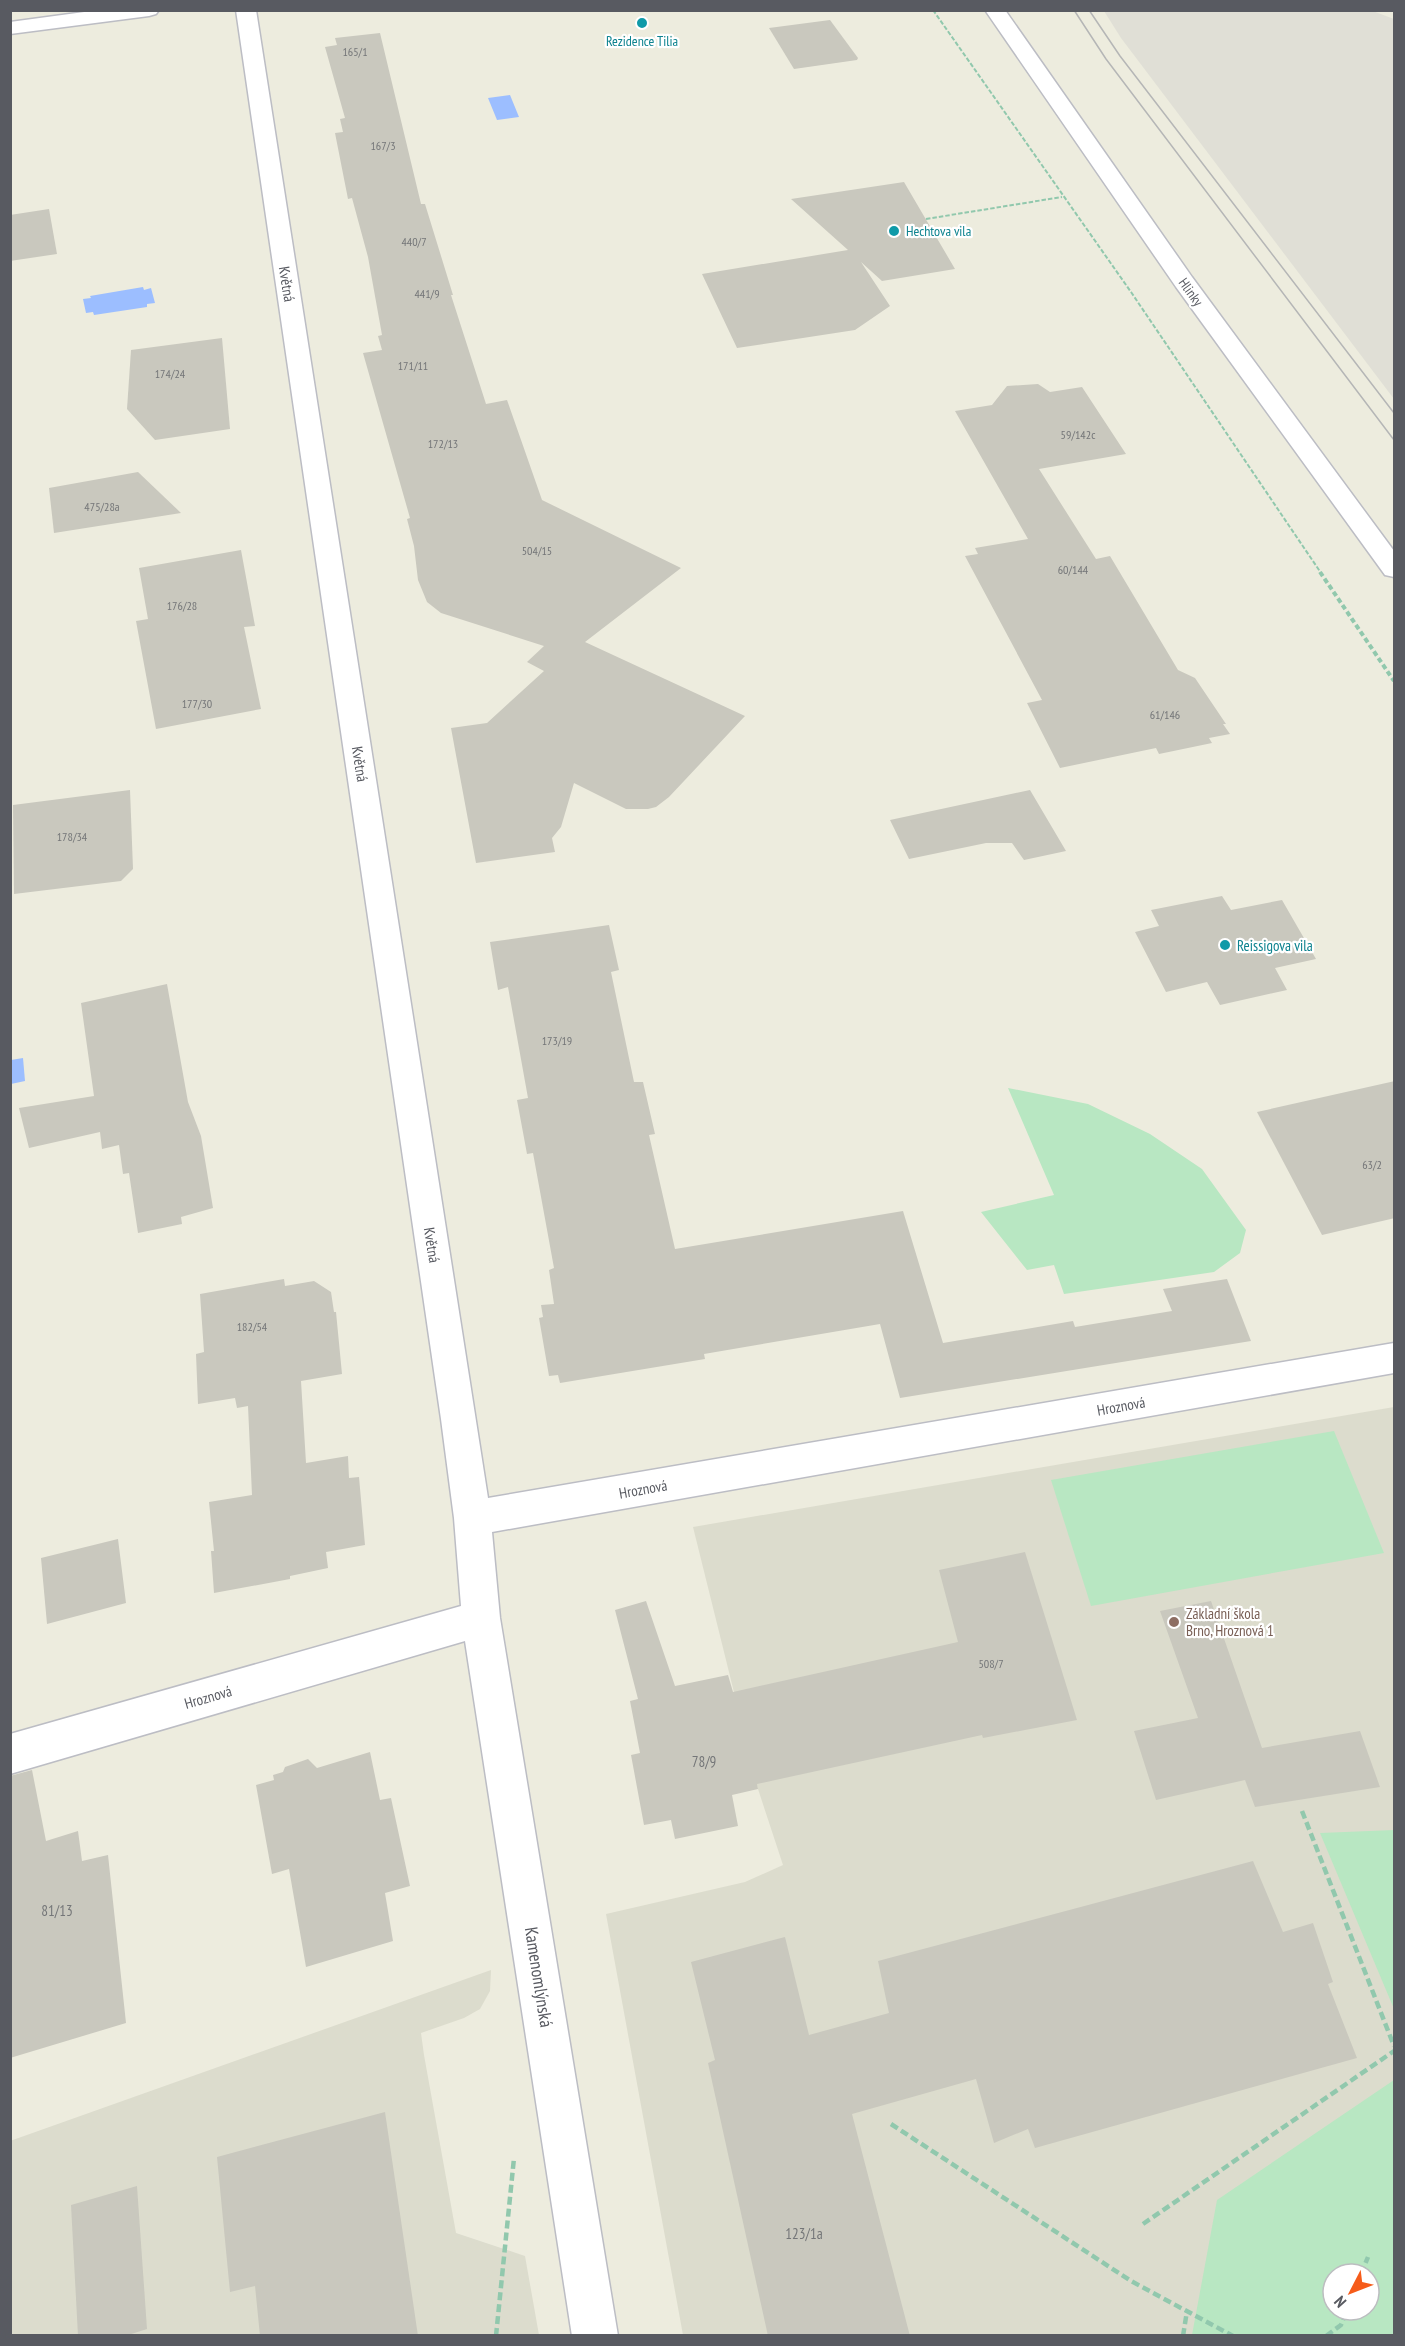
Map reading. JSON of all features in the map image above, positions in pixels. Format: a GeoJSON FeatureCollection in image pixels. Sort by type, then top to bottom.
{"type":"FeatureCollection","features":[{"type":"Feature","properties":{"kind":"street"},"geometry":{"type":"LineString","coordinates":[[10,28],[149,10]]}},
{"type":"Feature","properties":{"kind":"street","name":"Květná"},"geometry":{"type":"LineString","coordinates":[[246,10],[472,1518]]}},
{"type":"Feature","properties":{"kind":"street","name":"Hlinky"},"geometry":{"type":"LineString","coordinates":[[995,10],[1184,282],[1395,569]]}},
{"type":"Feature","properties":{"kind":"street","name":"Hroznová"},"geometry":{"type":"LineString","coordinates":[[472,1518],[1395,1358]]}},
{"type":"Feature","properties":{"kind":"street"},"geometry":{"type":"LineString","coordinates":[[472,1518],[481,1618]]}},
{"type":"Feature","properties":{"kind":"street","name":"Hroznová"},"geometry":{"type":"LineString","coordinates":[[10,1754],[481,1618]]}},
{"type":"Feature","properties":{"kind":"street","name":"Kamenomlýnská"},"geometry":{"type":"LineString","coordinates":[[481,1618],[595,2336]]}},
{"type":"Feature","properties":{"kind":"path"},"geometry":{"type":"LineString","coordinates":[[933,10],[1131,292],[1395,681]]}},
{"type":"Feature","properties":{"kind":"path"},"geometry":{"type":"LineString","coordinates":[[926,219],[1062,196]]}},
{"type":"Feature","properties":{"kind":"path"},"geometry":{"type":"LineString","coordinates":[[1302,1811],[1395,2046]]}},
{"type":"Feature","properties":{"kind":"path"},"geometry":{"type":"LineString","coordinates":[[1143,2224],[1395,2051]]}},
{"type":"Feature","properties":{"kind":"path"},"geometry":{"type":"LineString","coordinates":[[891,2124],[1131,2281],[1233,2336]]}},
{"type":"Feature","properties":{"kind":"path"},"geometry":{"type":"LineString","coordinates":[[496,2336],[515,2147]]}},
{"type":"Feature","properties":{"kind":"path"},"geometry":{"type":"LineString","coordinates":[[1366,2262],[1368,2257]]}},
{"type":"Feature","properties":{"kind":"path"},"geometry":{"type":"LineString","coordinates":[[1183,2336],[1187,2311]]}},
{"type":"Feature","properties":{"kind":"path"},"geometry":{"type":"LineString","coordinates":[[1326,2336],[1342,2322]]}},
{"type":"Feature","properties":{"kind":"shaded area"},"geometry":{"type":"Polygon","coordinates":[[[1370,10],[1394,19],[1394,399],[1121,38],[1104,11],[1370,10]]]}},
{"type":"Feature","properties":{"kind":"shaded area"},"geometry":{"type":"Polygon","coordinates":[[[1394,1407],[1394,2335],[683,2335],[606,1914],[745,1882],[783,1865],[758,1789],[693,1527],[1394,1407]]]}},
{"type":"Feature","properties":{"kind":"shaded area"},"geometry":{"type":"Polygon","coordinates":[[[491,1970],[490,1991],[480,2009],[464,2018],[421,2033],[456,2233],[525,2256],[539,2335],[11,2335],[10,2141],[491,1970]]]}},
{"type":"Feature","properties":{"kind":"green space"},"geometry":{"type":"Polygon","coordinates":[[[1008,1088],[1088,1104],[1150,1134],[1202,1169],[1246,1230],[1240,1253],[1214,1272],[1064,1294],[1054,1265],[1027,1270],[981,1212],[1054,1195],[1008,1088]]]}},
{"type":"Feature","properties":{"kind":"green space"},"geometry":{"type":"Polygon","coordinates":[[[1334,1431],[1384,1553],[1091,1606],[1051,1480],[1334,1431]]]}},
{"type":"Feature","properties":{"kind":"green space"},"geometry":{"type":"Polygon","coordinates":[[[1394,1830],[1394,2009],[1320,1833],[1394,1830]]]}},
{"type":"Feature","properties":{"kind":"green space"},"geometry":{"type":"Polygon","coordinates":[[[1394,2080],[1394,2335],[1192,2335],[1217,2200],[1394,2080]]]}},
{"type":"Feature","properties":{"kind":"water"},"geometry":{"type":"Polygon","coordinates":[[[510,95],[519,117],[497,120],[488,98],[510,95]]]}},
{"type":"Feature","properties":{"kind":"water"},"geometry":{"type":"Polygon","coordinates":[[[143,287],[144,290],[151,288],[155,303],[147,304],[147,307],[94,315],[93,312],[86,313],[83,299],[143,287]]]}},
{"type":"Feature","properties":{"kind":"water"},"geometry":{"type":"Polygon","coordinates":[[[23,1058],[25,1081],[11,1084],[11,1060],[23,1058]]]}},
{"type":"Feature","properties":{"kind":"building"},"geometry":{"type":"Polygon","coordinates":[[[830,20],[858,58],[857,60],[794,69],[769,28],[830,20]]]}},
{"type":"Feature","properties":{"kind":"building"},"geometry":{"type":"Polygon","coordinates":[[[380,33],[421,204],[425,204],[486,404],[507,400],[542,500],[681,568],[585,642],[745,716],[669,797],[656,807],[626,809],[574,783],[561,827],[552,838],[555,852],[476,863],[451,728],[487,723],[544,671],[527,662],[544,646],[441,613],[427,602],[418,580],[414,546],[407,519],[410,518],[363,353],[382,350],[378,336],[382,335],[368,257],[352,198],[348,199],[335,133],[343,132],[340,119],[345,118],[325,47],[337,45],[335,38],[380,33]]]}},
{"type":"Feature","properties":{"kind":"building"},"geometry":{"type":"Polygon","coordinates":[[[904,182],[955,269],[882,281],[861,262],[890,306],[855,330],[737,348],[702,274],[848,250],[791,199],[904,182]]]}},
{"type":"Feature","properties":{"kind":"building"},"geometry":{"type":"Polygon","coordinates":[[[49,209],[57,254],[10,261],[10,215],[49,209]]]}},
{"type":"Feature","properties":{"kind":"building"},"geometry":{"type":"Polygon","coordinates":[[[222,338],[230,429],[155,440],[127,409],[131,350],[222,338]]]}},
{"type":"Feature","properties":{"kind":"building"},"geometry":{"type":"Polygon","coordinates":[[[1038,384],[1050,392],[1082,387],[1126,454],[1039,469],[1096,559],[1110,556],[1178,670],[1195,678],[1226,724],[1223,724],[1230,734],[1209,738],[1212,743],[1159,754],[1156,748],[1060,768],[1027,703],[1042,700],[965,556],[978,554],[975,548],[1028,539],[955,411],[992,405],[1007,386],[1038,384]]]}},
{"type":"Feature","properties":{"kind":"building"},"geometry":{"type":"Polygon","coordinates":[[[138,472],[181,513],[54,533],[49,488],[138,472]]]}},
{"type":"Feature","properties":{"kind":"building"},"geometry":{"type":"Polygon","coordinates":[[[241,550],[255,626],[244,627],[261,709],[156,729],[136,621],[148,619],[139,568],[241,550]]]}},
{"type":"Feature","properties":{"kind":"building"},"geometry":{"type":"Polygon","coordinates":[[[130,790],[133,869],[121,881],[14,894],[13,805],[130,790]]]}},
{"type":"Feature","properties":{"kind":"building"},"geometry":{"type":"Polygon","coordinates":[[[1030,790],[1066,851],[1024,860],[1012,843],[986,843],[909,859],[890,820],[1030,790]]]}},
{"type":"Feature","properties":{"kind":"building","name":"Reissigova vila"},"geometry":{"type":"Polygon","coordinates":[[[1222,896],[1231,910],[1282,900],[1316,959],[1275,968],[1287,990],[1220,1005],[1207,982],[1166,992],[1135,932],[1159,926],[1151,910],[1222,896]]]}},
{"type":"Feature","properties":{"kind":"building"},"geometry":{"type":"Polygon","coordinates":[[[609,925],[619,970],[611,972],[634,1082],[643,1082],[655,1134],[649,1135],[675,1249],[903,1211],[943,1343],[1073,1321],[1075,1327],[1172,1311],[1163,1289],[1227,1279],[1251,1341],[900,1398],[880,1324],[704,1354],[705,1359],[560,1383],[558,1375],[549,1376],[539,1318],[543,1317],[541,1305],[554,1304],[549,1270],[554,1268],[533,1153],[527,1154],[517,1100],[528,1098],[508,987],[498,990],[490,942],[609,925]]]}},
{"type":"Feature","properties":{"kind":"building"},"geometry":{"type":"Polygon","coordinates":[[[167,984],[188,1102],[201,1136],[213,1208],[181,1217],[182,1224],[138,1233],[129,1173],[123,1174],[119,1145],[102,1149],[100,1132],[29,1148],[19,1108],[94,1096],[81,1003],[167,984]]]}},
{"type":"Feature","properties":{"kind":"building"},"geometry":{"type":"Polygon","coordinates":[[[1395,1081],[1395,1218],[1322,1235],[1257,1112],[1395,1081]]]}},
{"type":"Feature","properties":{"kind":"building"},"geometry":{"type":"Polygon","coordinates":[[[284,1279],[285,1286],[314,1281],[331,1292],[334,1312],[336,1312],[342,1374],[301,1381],[306,1463],[348,1456],[349,1478],[359,1477],[365,1545],[326,1552],[328,1568],[290,1576],[290,1579],[214,1593],[211,1551],[214,1551],[209,1502],[252,1495],[248,1406],[237,1408],[235,1398],[198,1404],[196,1354],[204,1352],[200,1294],[284,1279]]]}},
{"type":"Feature","properties":{"kind":"building"},"geometry":{"type":"Polygon","coordinates":[[[118,1539],[126,1603],[47,1624],[41,1558],[118,1539]]]}},
{"type":"Feature","properties":{"kind":"building"},"geometry":{"type":"Polygon","coordinates":[[[1025,1552],[1077,1720],[983,1738],[982,1735],[757,1784],[758,1789],[732,1795],[738,1826],[675,1839],[671,1820],[644,1825],[631,1755],[640,1753],[630,1701],[638,1699],[615,1610],[646,1601],[675,1686],[728,1675],[733,1692],[958,1642],[939,1570],[1025,1552]]]}},
{"type":"Feature","properties":{"kind":"building"},"geometry":{"type":"Polygon","coordinates":[[[1211,1601],[1262,1748],[1360,1731],[1380,1787],[1255,1807],[1245,1780],[1156,1800],[1134,1731],[1198,1718],[1160,1611],[1211,1601]]]}},
{"type":"Feature","properties":{"kind":"building"},"geometry":{"type":"Polygon","coordinates":[[[370,1752],[380,1800],[391,1798],[410,1886],[385,1893],[393,1941],[306,1967],[289,1869],[272,1874],[256,1785],[274,1780],[273,1775],[283,1772],[285,1767],[308,1759],[317,1768],[370,1752]]]}},
{"type":"Feature","properties":{"kind":"building"},"geometry":{"type":"Polygon","coordinates":[[[32,1770],[46,1841],[78,1831],[82,1861],[108,1855],[126,2023],[10,2058],[10,1776],[32,1770]]]}},
{"type":"Feature","properties":{"kind":"building"},"geometry":{"type":"Polygon","coordinates":[[[1253,1861],[1283,1932],[1313,1923],[1333,1982],[1328,1984],[1357,2058],[1035,2148],[1028,2129],[994,2143],[976,2079],[852,2114],[910,2336],[768,2336],[708,2063],[715,2060],[691,1962],[785,1937],[809,2035],[889,2013],[878,1961],[1253,1861]]]}},
{"type":"Feature","properties":{"kind":"building"},"geometry":{"type":"Polygon","coordinates":[[[385,2112],[418,2336],[260,2336],[255,2286],[230,2292],[217,2157],[385,2112]]]}},
{"type":"Feature","properties":{"kind":"building"},"geometry":{"type":"Polygon","coordinates":[[[137,2186],[147,2329],[125,2336],[78,2336],[71,2205],[137,2186]]]}},
{"type":"Feature","properties":{"kind":"tram line"},"geometry":{"type":"LineString","coordinates":[[1074,10],[1106,59],[1394,440]]}},
{"type":"Feature","properties":{"kind":"tram line"},"geometry":{"type":"LineString","coordinates":[[1089,10],[1120,56],[1394,413]]}},
{"type":"Feature","properties":{"kind":"place","name":"Rezidence Tilia"},"geometry":{"type":"Point","coordinates":[642,23]}},
{"type":"Feature","properties":{"kind":"place","name":"Hechtova vila"},"geometry":{"type":"Point","coordinates":[894,231]}},
{"type":"Feature","properties":{"kind":"place","name":"Reissigova vila"},"geometry":{"type":"Point","coordinates":[1225,945]}},
{"type":"Feature","properties":{"kind":"place","name":"Základní škola Brno, Hroznová 1"},"geometry":{"type":"Point","coordinates":[1174,1622]}}]}
